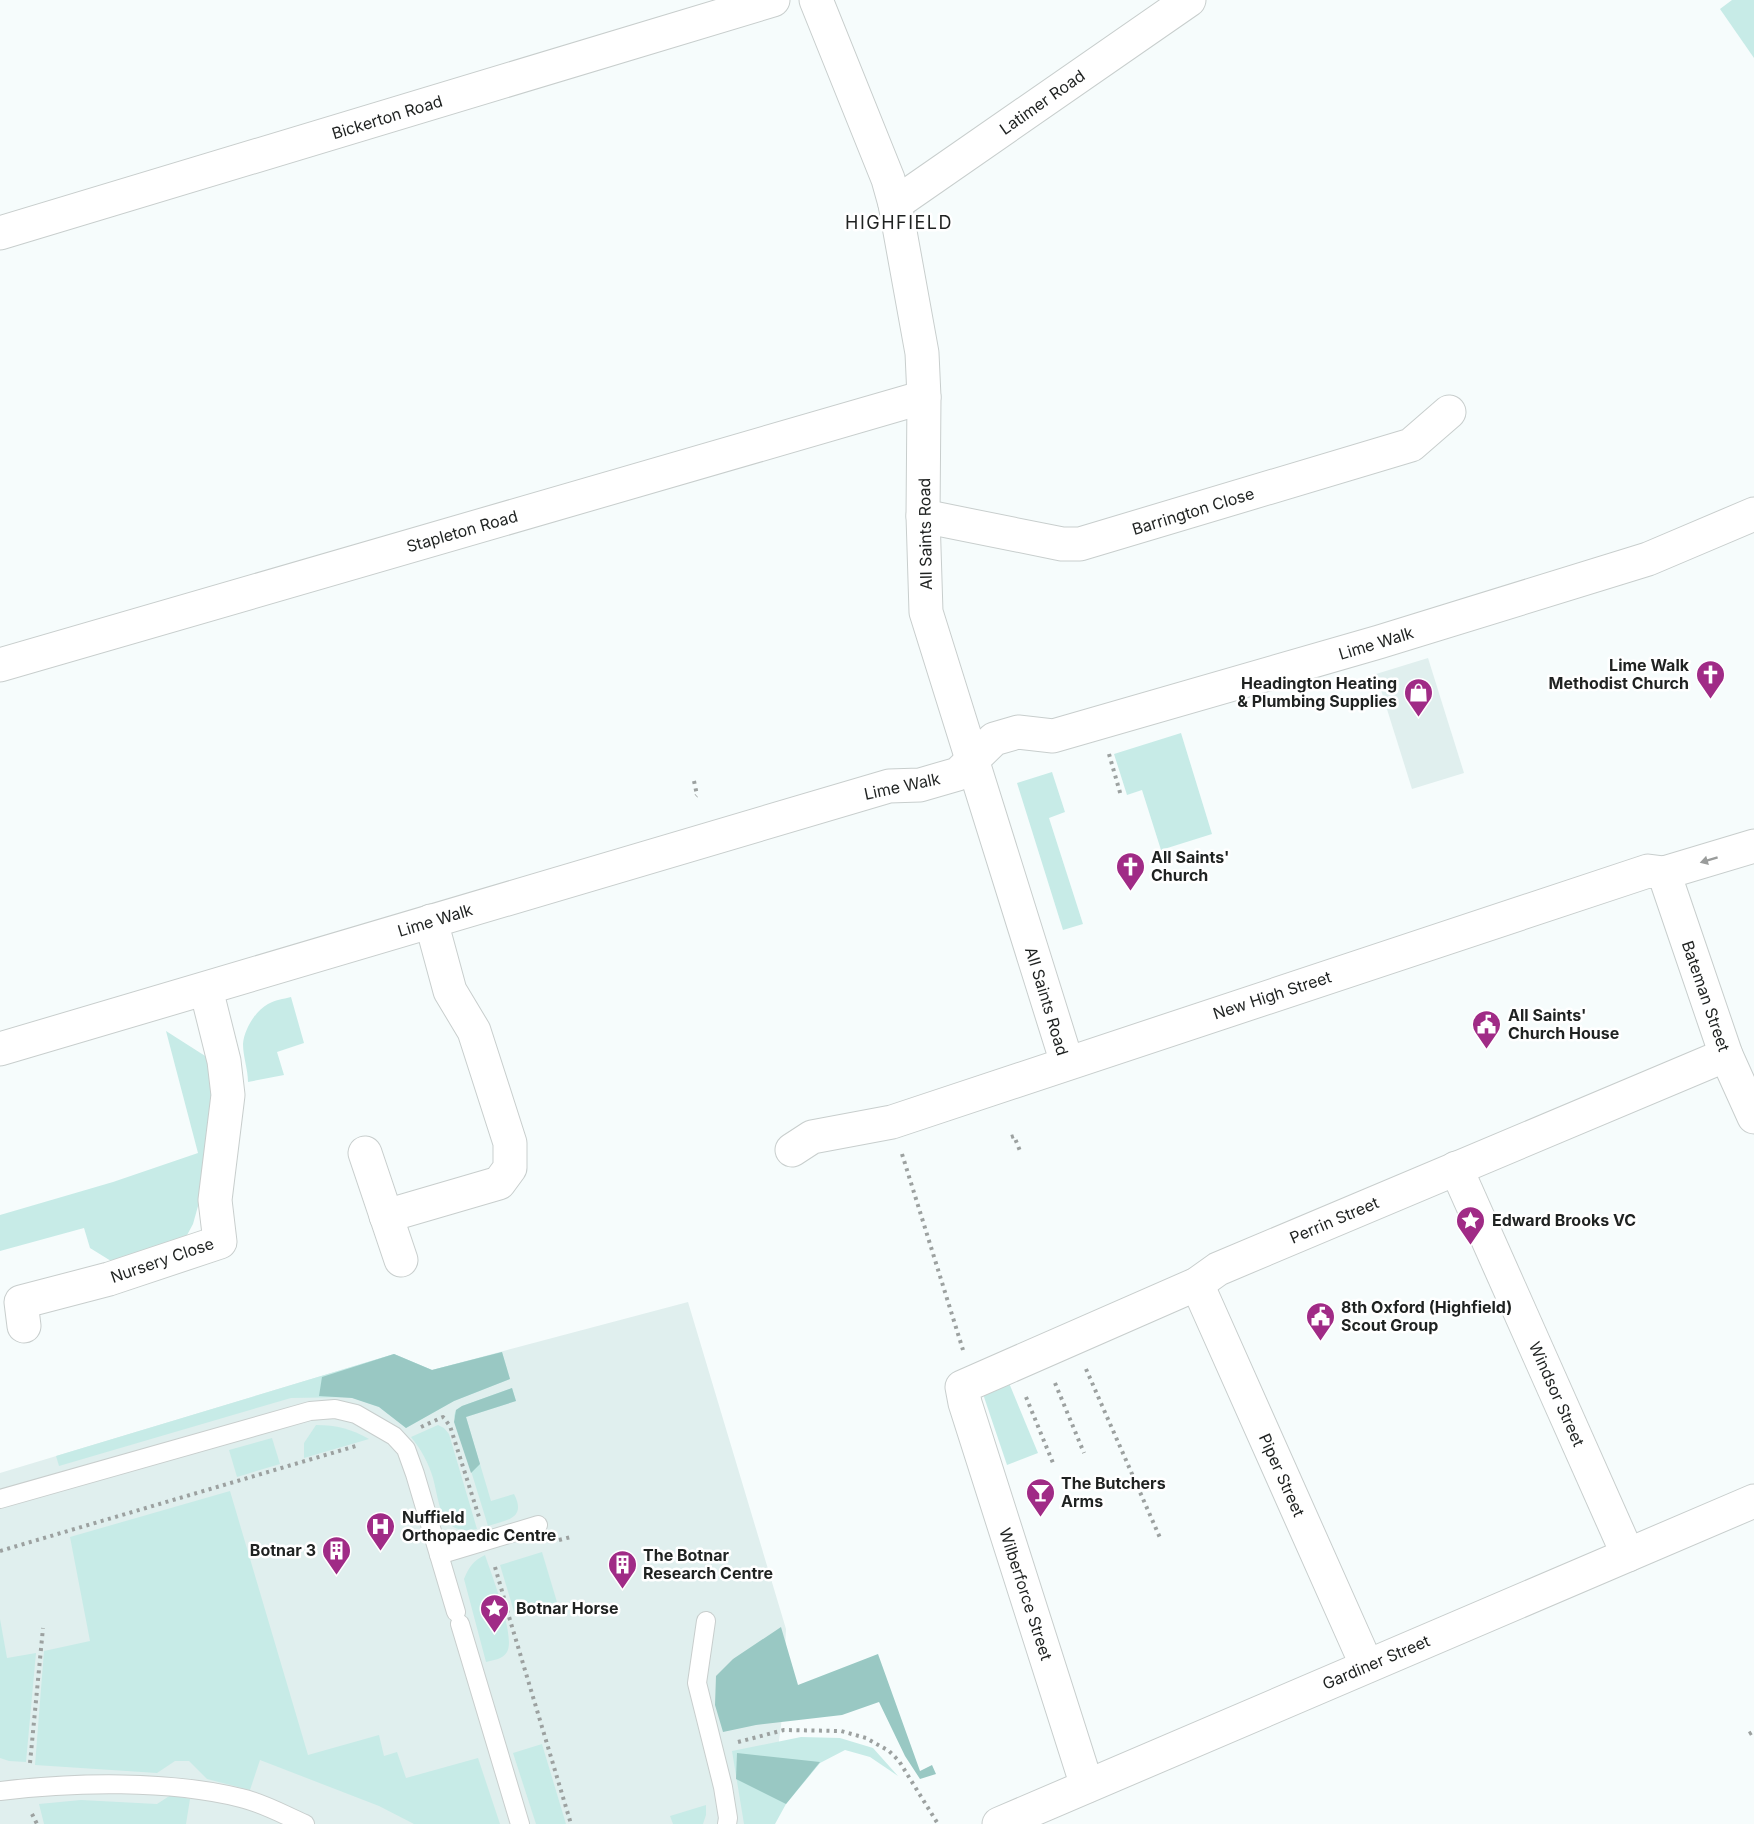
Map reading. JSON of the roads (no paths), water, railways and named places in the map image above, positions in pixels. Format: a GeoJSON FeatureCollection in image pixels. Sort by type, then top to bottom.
{"type":"FeatureCollection","features":[{"type":"Feature","properties":{"kind":"street","name":"Bickerton Road"},"geometry":{"type":"LineString","coordinates":[[0,233],[773,0]]}},
{"type":"Feature","properties":{"kind":"street","name":"All Saints Road"},"geometry":{"type":"LineString","coordinates":[[816,0],[888,179],[895,204],[922,353],[926,612],[1066,1063]]}},
{"type":"Feature","properties":{"kind":"street","name":"Latimer Road"},"geometry":{"type":"LineString","coordinates":[[895,204],[1189,0]]}},
{"type":"Feature","properties":{"kind":"street","name":"Stapleton Road"},"geometry":{"type":"LineString","coordinates":[[0,665],[924,398]]}},
{"type":"Feature","properties":{"kind":"street","name":"Barrington Close"},"geometry":{"type":"LineString","coordinates":[[923,516],[1062,544],[1080,544],[1411,445],[1449,412]]}},
{"type":"Feature","properties":{"kind":"street","name":"Lime Walk"},"geometry":{"type":"LineString","coordinates":[[0,1049],[889,786],[920,785],[958,774],[994,739],[1018,732],[1053,736],[1379,642],[1648,559],[1754,514]]}},
{"type":"Feature","properties":{"kind":"street","name":"New High Street"},"geometry":{"type":"LineString","coordinates":[[792,1150],[812,1137],[892,1122],[1648,872],[1664,873],[1754,846]]}},
{"type":"Feature","properties":{"kind":"street","name":"Bateman Street"},"geometry":{"type":"LineString","coordinates":[[1664,873],[1726,1055],[1754,1117]]}},
{"type":"Feature","properties":{"kind":"street"},"geometry":{"type":"LineString","coordinates":[[386,1216],[499,1183],[510,1168],[510,1143],[474,1031],[450,992],[431,921]]}},
{"type":"Feature","properties":{"kind":"street","name":"Nursery Close"},"geometry":{"type":"LineString","coordinates":[[24,1326],[21,1302],[109,1279],[220,1242],[215,1200],[228,1095],[224,1061],[206,989]]}},
{"type":"Feature","properties":{"kind":"street","name":"Perrin Street"},"geometry":{"type":"LineString","coordinates":[[970,1392],[1012,1365],[1197,1284],[1218,1269],[1726,1055]]}},
{"type":"Feature","properties":{"kind":"street"},"geometry":{"type":"LineString","coordinates":[[365,1153],[401,1260]]}},
{"type":"Feature","properties":{"kind":"street","name":"Windsor Street"},"geometry":{"type":"LineString","coordinates":[[1456,1168],[1628,1555]]}},
{"type":"Feature","properties":{"kind":"street","name":"Piper Street"},"geometry":{"type":"LineString","coordinates":[[1197,1284],[1367,1666]]}},
{"type":"Feature","properties":{"kind":"street","name":"Wilberforce Street"},"geometry":{"type":"LineString","coordinates":[[970,1392],[1087,1786]]}},
{"type":"Feature","properties":{"kind":"street","name":"Gardiner Street"},"geometry":{"type":"LineString","coordinates":[[999,1824],[1754,1501]]}},
{"type":"Feature","properties":{"kind":"lane"},"geometry":{"type":"LineString","coordinates":[[0,1499],[310,1411],[335,1409],[356,1414],[394,1436],[406,1449],[520,1824]]}},
{"type":"Feature","properties":{"kind":"lane"},"geometry":{"type":"LineString","coordinates":[[440,1555],[538,1525]]}},
{"type":"Feature","properties":{"kind":"lane"},"geometry":{"type":"LineString","coordinates":[[706,1621],[697,1683],[723,1786],[727,1824]]}},
{"type":"Feature","properties":{"kind":"lane"},"geometry":{"type":"LineString","coordinates":[[0,1791],[103,1784],[185,1789],[243,1798],[305,1824]]}},
{"type":"Feature","properties":{"kind":"place","name":"Lime Walk Methodist Church"},"geometry":{"type":"Point","coordinates":[1710,700]}},
{"type":"Feature","properties":{"kind":"place","name":"Headington Heating & Plumbing Supplies"},"geometry":{"type":"Point","coordinates":[1418,718]}},
{"type":"Feature","properties":{"kind":"place","name":"All Saints' Church"},"geometry":{"type":"Point","coordinates":[1130,892]}},
{"type":"Feature","properties":{"kind":"place","name":"All Saints' Church House"},"geometry":{"type":"Point","coordinates":[1487,1050]}},
{"type":"Feature","properties":{"kind":"place","name":"Edward Brooks VC"},"geometry":{"type":"Point","coordinates":[1471,1246]}},
{"type":"Feature","properties":{"kind":"place","name":"8th Oxford (Highfield) Scout Group"},"geometry":{"type":"Point","coordinates":[1320,1342]}},
{"type":"Feature","properties":{"kind":"place","name":"The Butchers Arms"},"geometry":{"type":"Point","coordinates":[1040,1518]}},
{"type":"Feature","properties":{"kind":"place","name":"Nuffield Orthopaedic Centre"},"geometry":{"type":"Point","coordinates":[381,1552]}},
{"type":"Feature","properties":{"kind":"place","name":"Botnar 3"},"geometry":{"type":"Point","coordinates":[337,1576]}},
{"type":"Feature","properties":{"kind":"place","name":"The Botnar Research Centre"},"geometry":{"type":"Point","coordinates":[622,1590]}},
{"type":"Feature","properties":{"kind":"place","name":"Botnar Horse"},"geometry":{"type":"Point","coordinates":[495,1634]}},
{"type":"Feature","properties":{"kind":"district","name":"HIGHFIELD"},"geometry":{"type":"Point","coordinates":[899,222]}}]}
